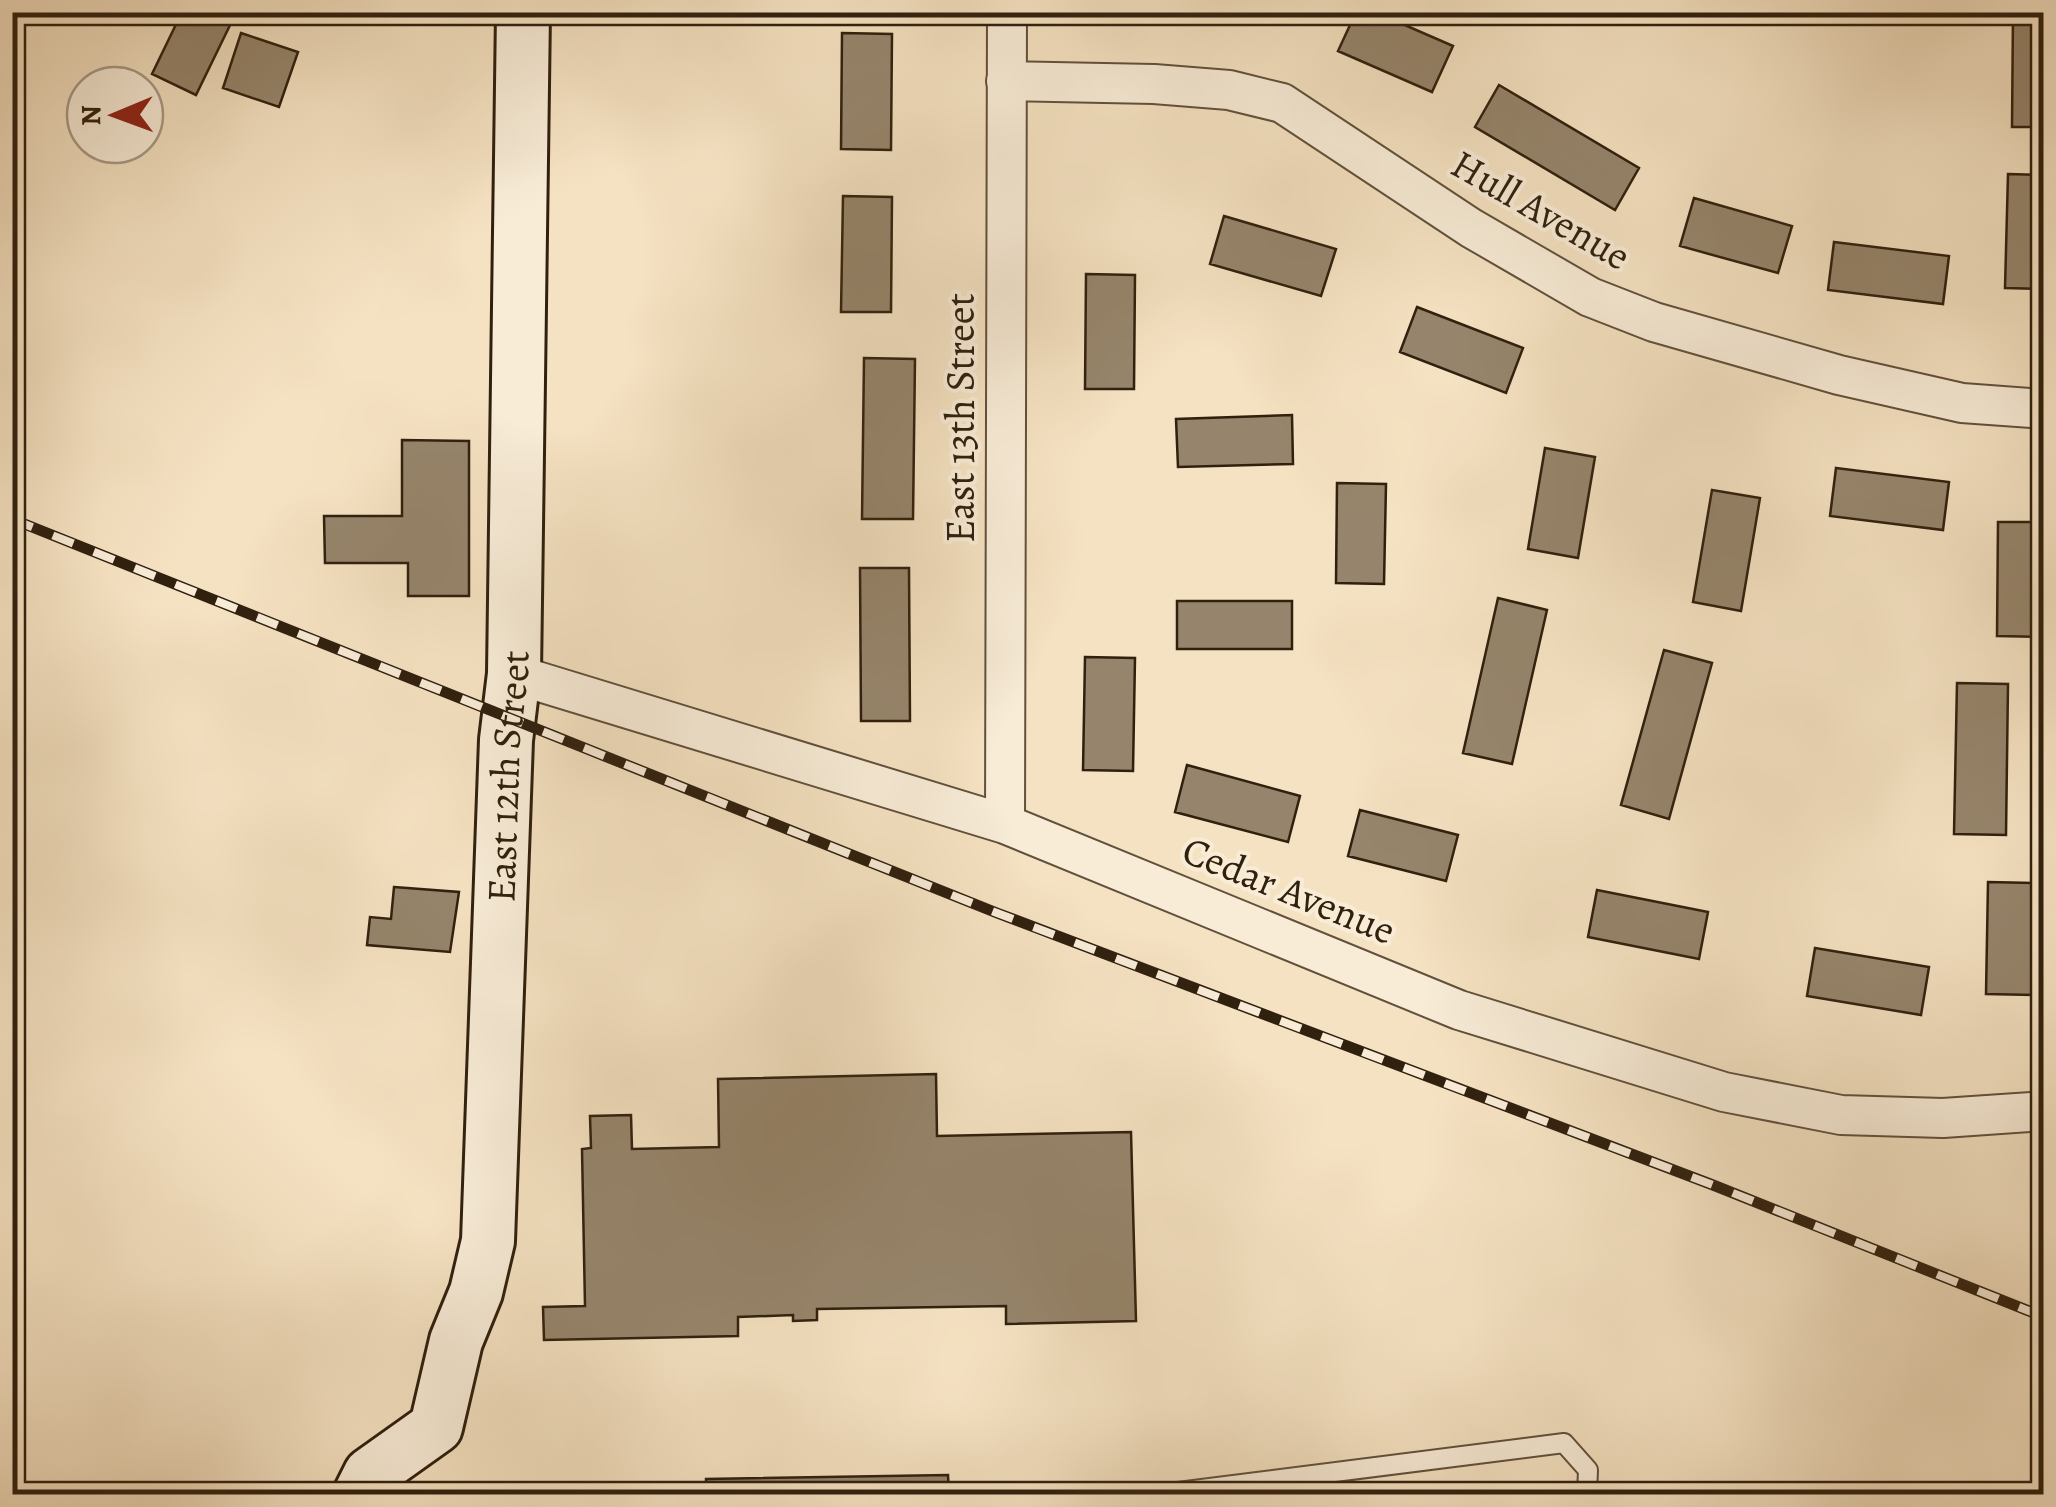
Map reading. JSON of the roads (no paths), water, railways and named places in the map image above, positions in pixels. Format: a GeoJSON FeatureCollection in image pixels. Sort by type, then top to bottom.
{"type":"FeatureCollection","features":[{"type":"Feature","properties":{"kind":"main road","name":"East 12th Street"},"geometry":{"type":"LineString","coordinates":[[360,1494],[370,1474],[436,1426],[456,1340],[476,1292],[488,1241],[506,740],[514,674],[523,12]]}},
{"type":"Feature","properties":{"kind":"street","name":"East 13th Street"},"geometry":{"type":"LineString","coordinates":[[1005,824],[1007,12]]}},
{"type":"Feature","properties":{"kind":"street","name":"Hull Avenue"},"geometry":{"type":"LineString","coordinates":[[1006,81],[1154,84],[1229,90],[1282,103],[1471,228],[1606,303],[1654,322],[1839,376],[1962,403],[2044,409]]}},
{"type":"Feature","properties":{"kind":"street","name":"Cedar Avenue"},"geometry":{"type":"LineString","coordinates":[[514,674],[1005,824],[1459,1010],[1724,1092],[1841,1115],[1943,1118],[2044,1111]]}},
{"type":"Feature","properties":{"kind":"lane"},"geometry":{"type":"LineString","coordinates":[[1162,1494],[1564,1443],[1588,1470],[1588,1494]]}},
{"type":"Feature","properties":{"kind":"railway"},"geometry":{"type":"LineString","coordinates":[[12,519],[997,913],[1713,1185],[2044,1317]]}}]}
